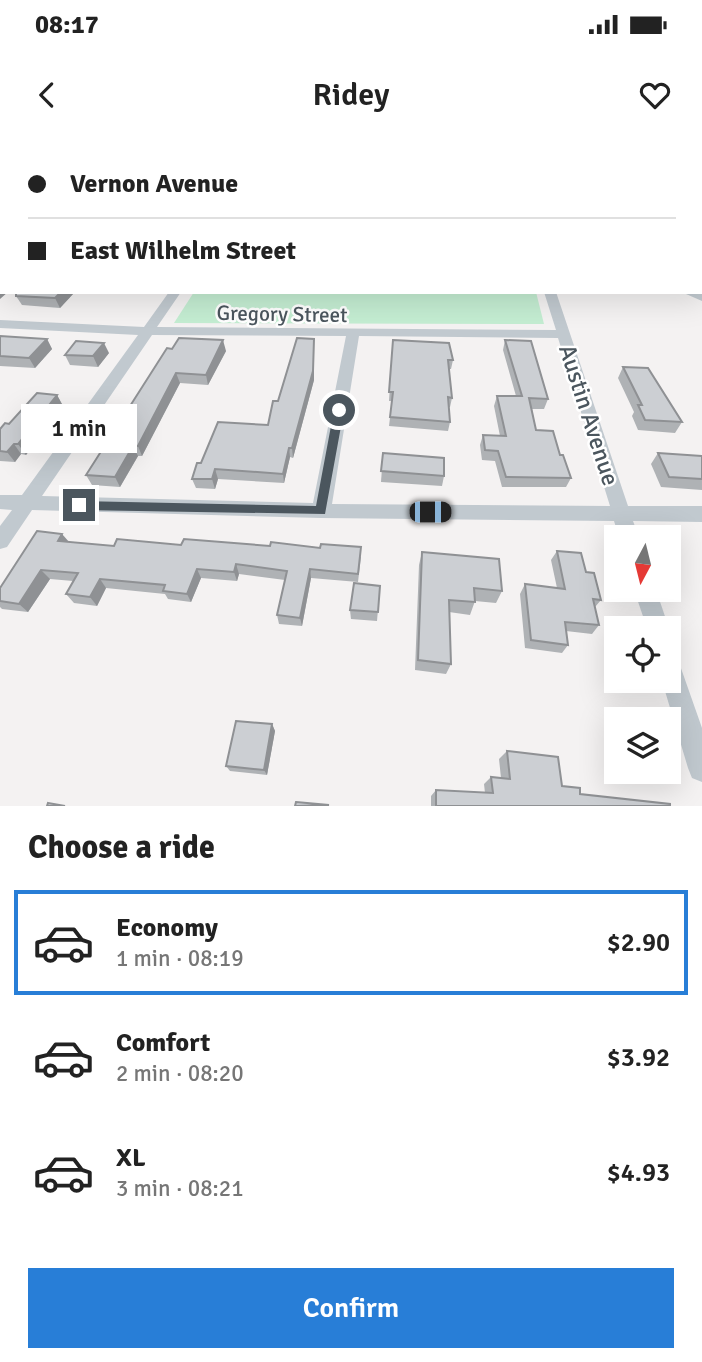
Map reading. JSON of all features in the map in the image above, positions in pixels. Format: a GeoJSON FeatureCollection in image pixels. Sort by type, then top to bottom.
{"type":"FeatureCollection","features":[{"type":"Feature","properties":{"kind":"street"},"geometry":{"type":"LineString","coordinates":[[0,541],[174,294]]}},
{"type":"Feature","properties":{"kind":"street","name":"Austin Avenue"},"geometry":{"type":"LineString","coordinates":[[551,294],[625,525]]}},
{"type":"Feature","properties":{"kind":"street","name":"Gregory Street"},"geometry":{"type":"LineString","coordinates":[[0,324],[146,331],[564,334]]}},
{"type":"Feature","properties":{"kind":"street"},"geometry":{"type":"LineString","coordinates":[[321,511],[353,334]]}},
{"type":"Feature","properties":{"kind":"street"},"geometry":{"type":"LineString","coordinates":[[0,502],[321,511],[702,514]]}},
{"type":"Feature","properties":{"kind":"street"},"geometry":{"type":"LineString","coordinates":[[678,693],[702,768]]}},
{"type":"Feature","properties":{"kind":"green space"},"geometry":{"type":"Polygon","coordinates":[[[193,294],[536,294],[544,324],[174,323],[193,294]]]}},
{"type":"Feature","properties":{"kind":"building"},"geometry":{"type":"Polygon","coordinates":[[[16,294],[59,294],[55,298],[16,294]]]}},
{"type":"Feature","properties":{"kind":"building"},"geometry":{"type":"Polygon","coordinates":[[[0,336],[47,339],[29,358],[0,356],[0,336]]]}},
{"type":"Feature","properties":{"kind":"building"},"geometry":{"type":"Polygon","coordinates":[[[179,338],[223,340],[206,375],[176,373],[138,446],[133,446],[115,477],[86,475],[167,348],[172,349],[179,338]]]}},
{"type":"Feature","properties":{"kind":"building"},"geometry":{"type":"Polygon","coordinates":[[[297,338],[314,339],[313,371],[283,474],[215,469],[212,479],[192,479],[218,422],[268,425],[273,401],[278,401],[297,338]]]}},
{"type":"Feature","properties":{"kind":"building"},"geometry":{"type":"Polygon","coordinates":[[[393,340],[449,343],[453,360],[448,360],[452,398],[448,397],[450,422],[390,417],[393,340]]]}},
{"type":"Feature","properties":{"kind":"building"},"geometry":{"type":"Polygon","coordinates":[[[505,340],[531,341],[548,399],[529,398],[536,430],[553,431],[571,478],[506,477],[498,451],[485,450],[483,435],[506,436],[497,396],[522,396],[505,340]]]}},
{"type":"Feature","properties":{"kind":"building"},"geometry":{"type":"Polygon","coordinates":[[[76,341],[104,343],[93,356],[65,355],[76,341]]]}},
{"type":"Feature","properties":{"kind":"building"},"geometry":{"type":"Polygon","coordinates":[[[623,367],[648,368],[682,422],[645,420],[638,405],[642,405],[623,367]]]}},
{"type":"Feature","properties":{"kind":"building"},"geometry":{"type":"Polygon","coordinates":[[[37,393],[57,395],[18,444],[14,444],[7,452],[0,451],[0,429],[5,423],[9,424],[37,393]]]}},
{"type":"Feature","properties":{"kind":"building"},"geometry":{"type":"Polygon","coordinates":[[[383,453],[444,458],[444,476],[381,471],[383,453]]]}},
{"type":"Feature","properties":{"kind":"building"},"geometry":{"type":"Polygon","coordinates":[[[658,453],[702,456],[702,479],[669,477],[658,453]]]}},
{"type":"Feature","properties":{"kind":"building"},"geometry":{"type":"Polygon","coordinates":[[[37,531],[62,534],[58,541],[114,546],[117,539],[181,545],[184,539],[270,546],[271,542],[320,548],[321,544],[361,547],[358,574],[310,569],[300,618],[277,615],[287,571],[236,564],[234,572],[197,569],[187,594],[163,591],[165,585],[100,579],[90,597],[66,594],[78,573],[41,570],[19,604],[0,601],[0,588],[37,531]]]}},
{"type":"Feature","properties":{"kind":"building"},"geometry":{"type":"Polygon","coordinates":[[[557,551],[581,553],[586,572],[594,573],[601,600],[593,599],[599,625],[565,622],[568,645],[531,640],[525,584],[565,589],[557,551]]]}},
{"type":"Feature","properties":{"kind":"building"},"geometry":{"type":"Polygon","coordinates":[[[422,552],[499,559],[502,591],[474,588],[475,602],[449,600],[451,664],[418,660],[422,552]]]}},
{"type":"Feature","properties":{"kind":"building"},"geometry":{"type":"Polygon","coordinates":[[[354,583],[380,586],[378,612],[350,610],[354,583]]]}},
{"type":"Feature","properties":{"kind":"building"},"geometry":{"type":"Polygon","coordinates":[[[236,721],[272,724],[264,770],[226,766],[236,721]]]}},
{"type":"Feature","properties":{"kind":"building"},"geometry":{"type":"Polygon","coordinates":[[[507,751],[558,757],[562,786],[580,788],[580,794],[670,806],[436,806],[436,790],[493,793],[491,777],[510,779],[507,751]]]}},
{"type":"Feature","properties":{"kind":"building"},"geometry":{"type":"Polygon","coordinates":[[[296,802],[329,805],[295,806],[296,802]]]}},
{"type":"Feature","properties":{"kind":"route"},"geometry":{"type":"LineString","coordinates":[[79,505],[321,511],[339,410]]}}]}
